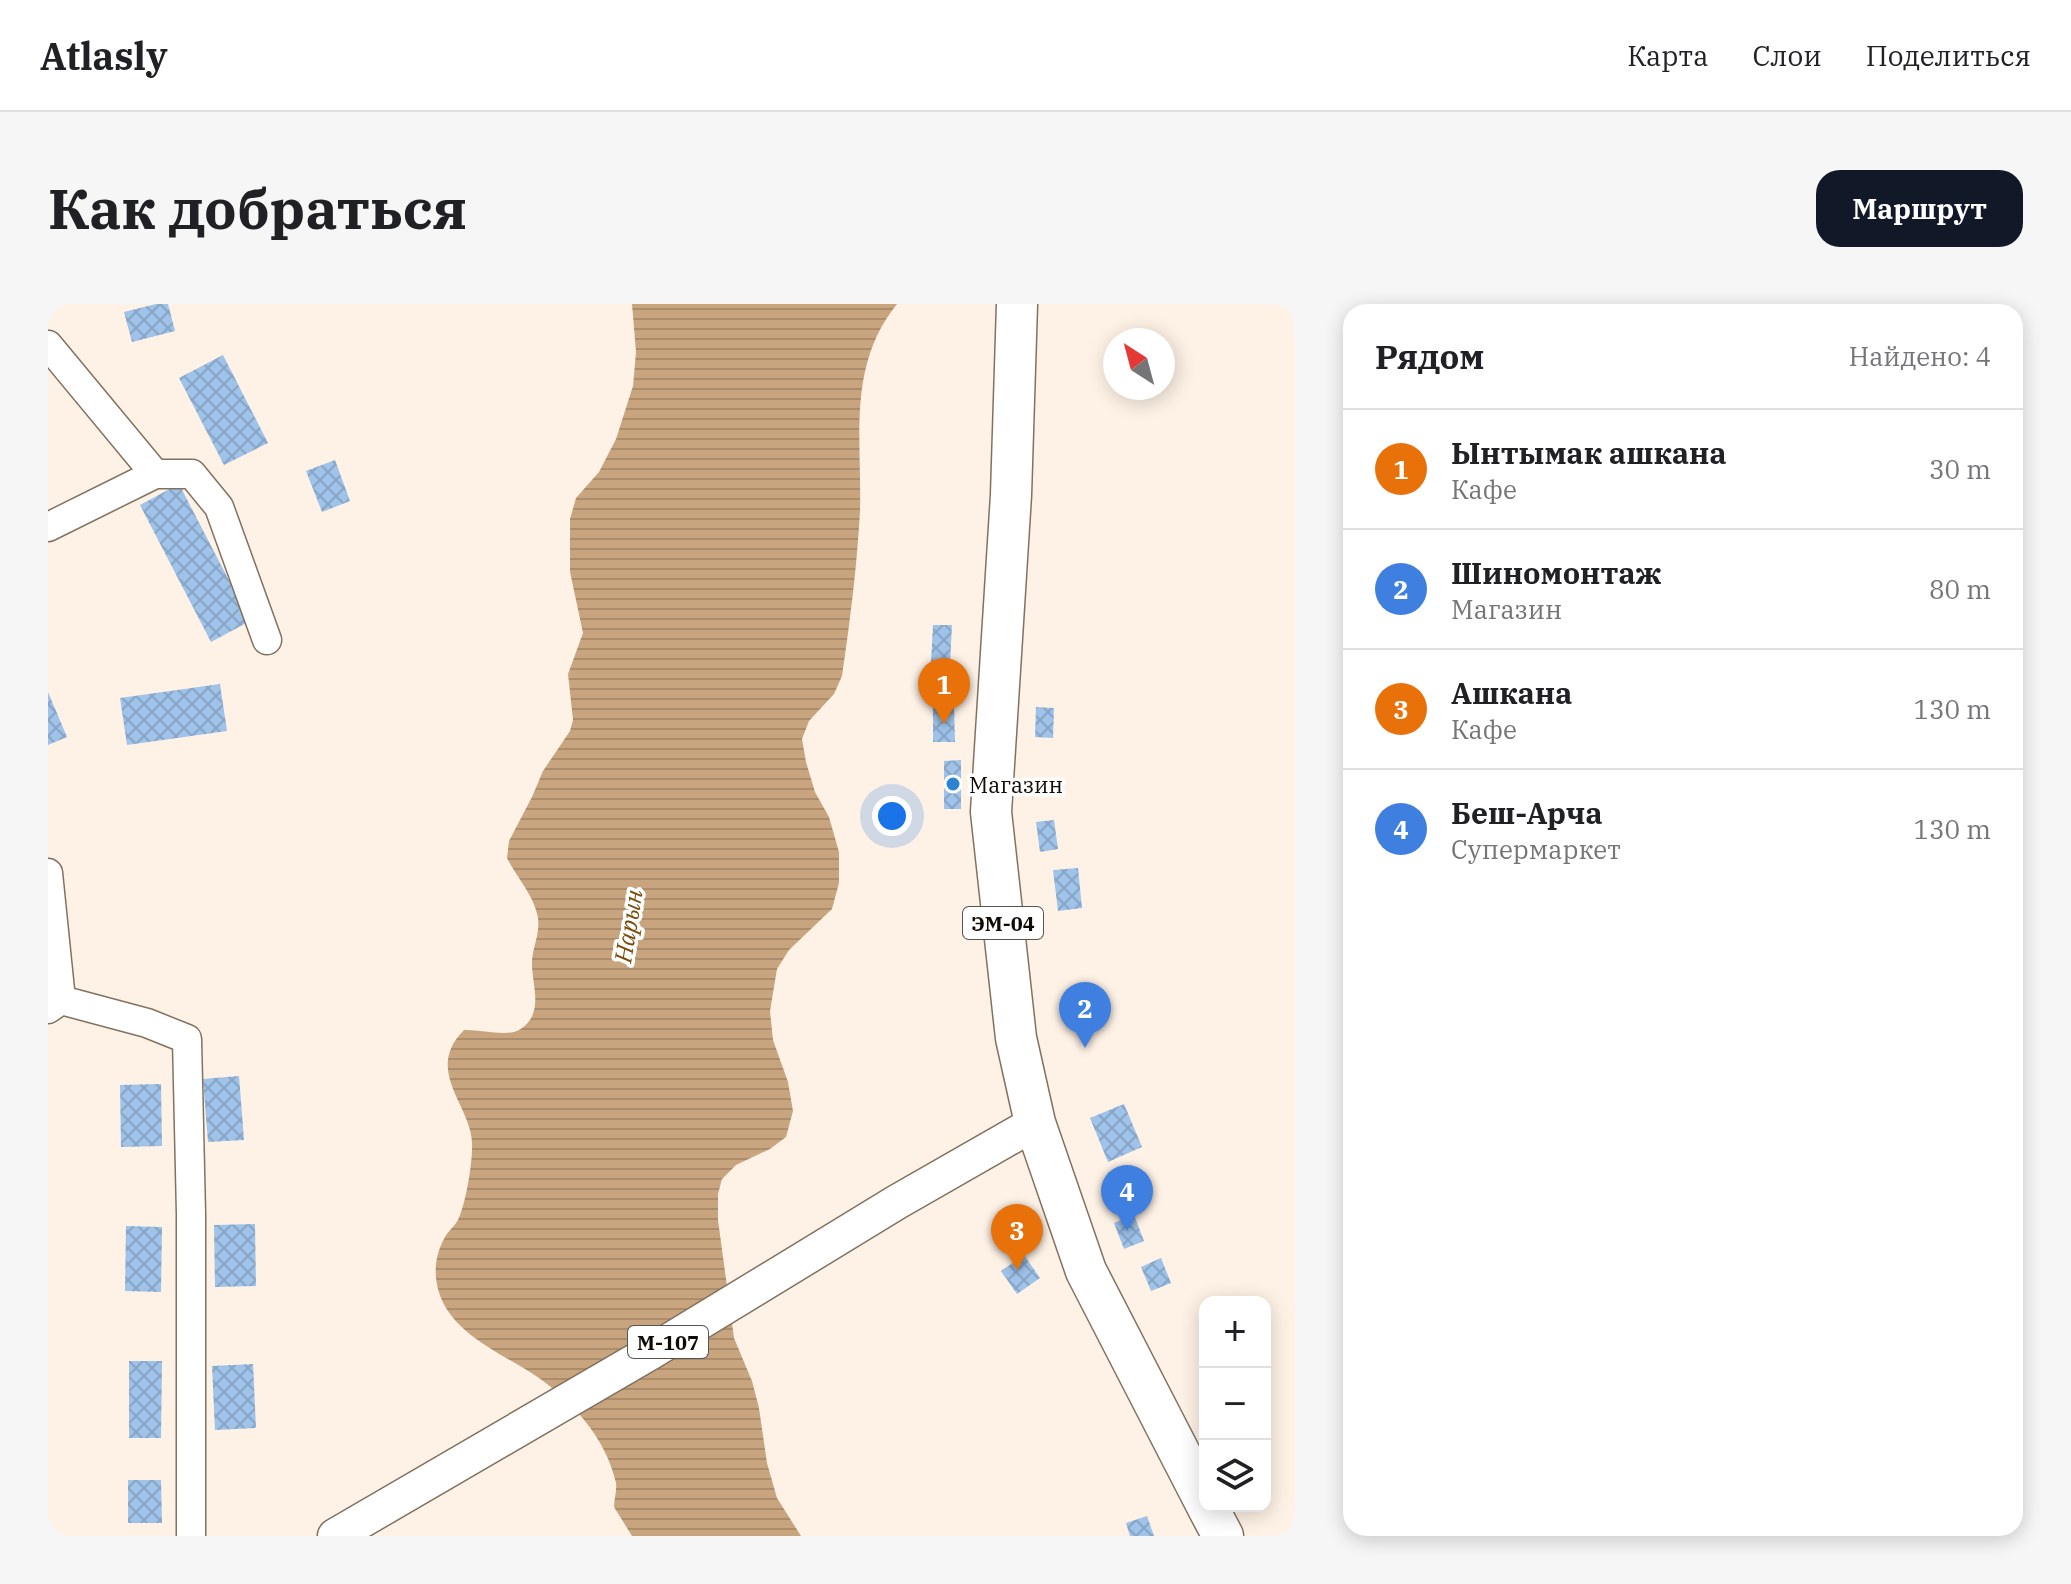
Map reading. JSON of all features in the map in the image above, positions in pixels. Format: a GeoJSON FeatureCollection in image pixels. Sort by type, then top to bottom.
{"type":"FeatureCollection","features":[{"type":"Feature","properties":{"kind":"highway","name":"ЭМ-04"},"geometry":{"type":"LineString","coordinates":[[1017,304],[1011,495],[991,812],[1016,1038],[1035,1123],[1086,1271],[1199,1490]]}},
{"type":"Feature","properties":{"kind":"highway","name":"ЭМ-04"},"geometry":{"type":"LineString","coordinates":[[1210,1512],[1223,1536]]}},
{"type":"Feature","properties":{"kind":"main road","name":"М-107"},"geometry":{"type":"LineString","coordinates":[[335,1536],[1035,1123]]}},
{"type":"Feature","properties":{"kind":"street"},"geometry":{"type":"LineString","coordinates":[[48,345],[155,474]]}},
{"type":"Feature","properties":{"kind":"street"},"geometry":{"type":"LineString","coordinates":[[48,527],[155,474],[192,474],[219,507],[267,640]]}},
{"type":"Feature","properties":{"kind":"street"},"geometry":{"type":"LineString","coordinates":[[48,873],[54,1005],[147,1023],[187,1039],[191,1214],[191,1536]]}},
{"type":"Feature","properties":{"kind":"water","name":"Нарын"},"geometry":{"type":"Polygon","coordinates":[[[632,304],[897,304],[870,352],[860,403],[859,532],[842,676],[834,694],[809,721],[802,739],[815,792],[829,817],[839,852],[839,883],[832,909],[789,950],[777,969],[770,1011],[773,1040],[788,1082],[793,1111],[786,1137],[770,1149],[736,1165],[722,1179],[718,1194],[718,1220],[734,1338],[752,1381],[767,1463],[777,1498],[801,1536],[632,1536],[614,1507],[616,1483],[611,1466],[585,1421],[547,1384],[457,1323],[441,1298],[437,1283],[438,1253],[445,1236],[461,1213],[466,1193],[472,1142],[452,1087],[448,1059],[464,1030],[514,1032],[527,1023],[535,1007],[532,961],[538,918],[529,894],[507,858],[509,841],[543,771],[570,731],[573,720],[568,674],[583,633],[570,572],[570,519],[576,498],[599,472],[616,439],[633,386],[636,352],[632,304]]]}},
{"type":"Feature","properties":{"kind":"building"},"geometry":{"type":"Polygon","coordinates":[[[168,304],[175,331],[132,342],[124,312],[168,304]]]}},
{"type":"Feature","properties":{"kind":"building"},"geometry":{"type":"Polygon","coordinates":[[[223,355],[268,443],[224,465],[179,378],[223,355]]]}},
{"type":"Feature","properties":{"kind":"building"},"geometry":{"type":"Polygon","coordinates":[[[335,460],[350,501],[322,512],[306,471],[335,460]]]}},
{"type":"Feature","properties":{"kind":"building"},"geometry":{"type":"Polygon","coordinates":[[[179,484],[250,621],[211,642],[140,505],[179,484]]]}},
{"type":"Feature","properties":{"kind":"building"},"geometry":{"type":"Polygon","coordinates":[[[933,625],[952,625],[950,664],[931,663],[933,625]]]}},
{"type":"Feature","properties":{"kind":"building"},"geometry":{"type":"Polygon","coordinates":[[[220,684],[227,731],[127,745],[120,698],[220,684]]]}},
{"type":"Feature","properties":{"kind":"building"},"geometry":{"type":"Polygon","coordinates":[[[48,692],[67,737],[48,745],[48,692]]]}},
{"type":"Feature","properties":{"kind":"building"},"geometry":{"type":"Polygon","coordinates":[[[933,706],[954,706],[955,742],[933,742],[933,706]]]}},
{"type":"Feature","properties":{"kind":"building"},"geometry":{"type":"Polygon","coordinates":[[[1036,707],[1054,708],[1053,738],[1035,737],[1036,707]]]}},
{"type":"Feature","properties":{"kind":"building"},"geometry":{"type":"Polygon","coordinates":[[[961,760],[961,809],[944,809],[944,761],[961,760]]]}},
{"type":"Feature","properties":{"kind":"building"},"geometry":{"type":"Polygon","coordinates":[[[1054,820],[1058,849],[1040,852],[1036,822],[1054,820]]]}},
{"type":"Feature","properties":{"kind":"building"},"geometry":{"type":"Polygon","coordinates":[[[1078,868],[1082,908],[1058,911],[1053,870],[1078,868]]]}},
{"type":"Feature","properties":{"kind":"building"},"geometry":{"type":"Polygon","coordinates":[[[239,1076],[244,1140],[208,1142],[203,1079],[239,1076]]]}},
{"type":"Feature","properties":{"kind":"building"},"geometry":{"type":"Polygon","coordinates":[[[161,1084],[162,1146],[121,1147],[120,1085],[161,1084]]]}},
{"type":"Feature","properties":{"kind":"building"},"geometry":{"type":"Polygon","coordinates":[[[1124,1104],[1142,1147],[1108,1162],[1090,1118],[1124,1104]]]}},
{"type":"Feature","properties":{"kind":"building"},"geometry":{"type":"Polygon","coordinates":[[[1134,1215],[1144,1241],[1124,1249],[1114,1223],[1134,1215]]]}},
{"type":"Feature","properties":{"kind":"building"},"geometry":{"type":"Polygon","coordinates":[[[255,1224],[256,1286],[215,1287],[214,1225],[255,1224]]]}},
{"type":"Feature","properties":{"kind":"building"},"geometry":{"type":"Polygon","coordinates":[[[126,1226],[162,1227],[161,1292],[125,1291],[126,1226]]]}},
{"type":"Feature","properties":{"kind":"building"},"geometry":{"type":"Polygon","coordinates":[[[1024,1255],[1040,1278],[1017,1294],[1001,1271],[1024,1255]]]}},
{"type":"Feature","properties":{"kind":"building"},"geometry":{"type":"Polygon","coordinates":[[[1161,1258],[1171,1283],[1151,1291],[1141,1267],[1161,1258]]]}},
{"type":"Feature","properties":{"kind":"building"},"geometry":{"type":"Polygon","coordinates":[[[129,1361],[162,1361],[161,1438],[129,1438],[129,1361]]]}},
{"type":"Feature","properties":{"kind":"building"},"geometry":{"type":"Polygon","coordinates":[[[253,1364],[256,1428],[215,1430],[212,1366],[253,1364]]]}},
{"type":"Feature","properties":{"kind":"building"},"geometry":{"type":"Polygon","coordinates":[[[128,1480],[161,1480],[162,1523],[128,1523],[128,1480]]]}},
{"type":"Feature","properties":{"kind":"building"},"geometry":{"type":"Polygon","coordinates":[[[1147,1516],[1154,1536],[1130,1536],[1126,1523],[1147,1516]]]}},
{"type":"Feature","properties":{"kind":"place","name":"Ынтымак ашкана"},"geometry":{"type":"Point","coordinates":[944,724]}},
{"type":"Feature","properties":{"kind":"place","name":"Магазин"},"geometry":{"type":"Point","coordinates":[953,784]}},
{"type":"Feature","properties":{"kind":"place","name":"Шиномонтаж"},"geometry":{"type":"Point","coordinates":[1085,1048]}},
{"type":"Feature","properties":{"kind":"place","name":"Беш-Арча"},"geometry":{"type":"Point","coordinates":[1127,1231]}},
{"type":"Feature","properties":{"kind":"place","name":"Ашкана"},"geometry":{"type":"Point","coordinates":[1017,1270]}}]}
